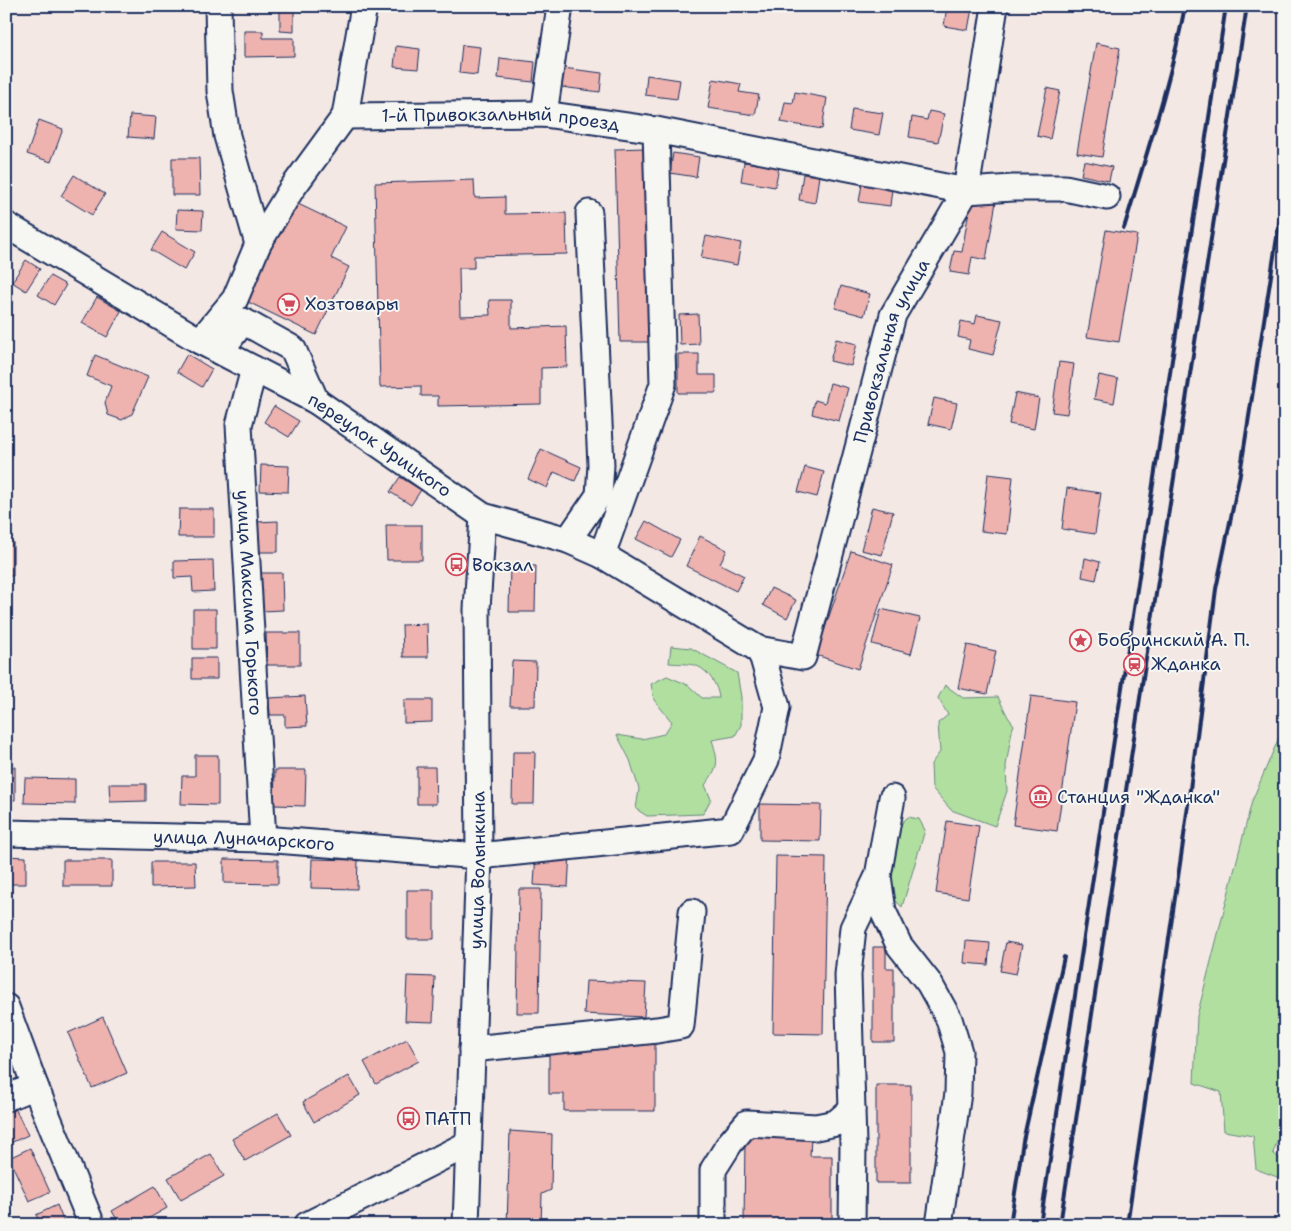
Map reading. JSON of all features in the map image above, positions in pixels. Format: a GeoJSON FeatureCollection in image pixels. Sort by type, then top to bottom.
{"type":"FeatureCollection","features":[{"type":"Feature","properties":{"kind":"street"},"geometry":{"type":"LineString","coordinates":[[218,6],[220,91],[227,136],[258,244]]}},
{"type":"Feature","properties":{"kind":"street"},"geometry":{"type":"LineString","coordinates":[[210,346],[235,299],[258,244],[291,190],[345,116],[364,6]]}},
{"type":"Feature","properties":{"kind":"street"},"geometry":{"type":"LineString","coordinates":[[544,114],[560,6]]}},
{"type":"Feature","properties":{"kind":"street","name":"Привокзальная улица"},"geometry":{"type":"LineString","coordinates":[[758,649],[803,657],[893,315],[966,191],[996,6]]}},
{"type":"Feature","properties":{"kind":"street","name":"1-й Привокзальный проезд"},"geometry":{"type":"LineString","coordinates":[[345,116],[544,114],[656,130],[966,191],[1013,188],[1065,188],[1107,196]]}},
{"type":"Feature","properties":{"kind":"street"},"geometry":{"type":"LineString","coordinates":[[602,555],[663,384],[656,130]]}},
{"type":"Feature","properties":{"kind":"street"},"geometry":{"type":"LineString","coordinates":[[568,540],[599,494],[601,465],[589,212]]}},
{"type":"Feature","properties":{"kind":"street","name":"переулок Урицкого"},"geometry":{"type":"LineString","coordinates":[[6,225],[210,346],[316,401],[483,516],[568,540],[602,555],[758,649]]}},
{"type":"Feature","properties":{"kind":"street"},"geometry":{"type":"LineString","coordinates":[[210,346],[243,321],[293,349],[316,401]]}},
{"type":"Feature","properties":{"kind":"street","name":"улица Максима Горького"},"geometry":{"type":"LineString","coordinates":[[254,369],[239,425],[263,839]]}},
{"type":"Feature","properties":{"kind":"street","name":"улица Волынкина"},"geometry":{"type":"LineString","coordinates":[[466,1225],[479,856],[477,609],[483,516]]}},
{"type":"Feature","properties":{"kind":"street","name":"улица Луначарского"},"geometry":{"type":"LineString","coordinates":[[6,832],[263,839],[479,856],[731,830],[766,760],[777,707],[763,658],[758,649]]}},
{"type":"Feature","properties":{"kind":"street"},"geometry":{"type":"LineString","coordinates":[[852,1225],[852,1109],[848,975],[853,928],[878,876],[892,798]]}},
{"type":"Feature","properties":{"kind":"street"},"geometry":{"type":"LineString","coordinates":[[878,876],[883,911],[899,945],[929,983],[949,1019],[959,1052],[958,1093],[939,1225]]}},
{"type":"Feature","properties":{"kind":"street"},"geometry":{"type":"LineString","coordinates":[[472,1049],[681,1026],[692,912]]}},
{"type":"Feature","properties":{"kind":"street"},"geometry":{"type":"LineString","coordinates":[[6,1007],[92,1225]]}},
{"type":"Feature","properties":{"kind":"street"},"geometry":{"type":"LineString","coordinates":[[6,1098],[36,1086]]}},
{"type":"Feature","properties":{"kind":"street"},"geometry":{"type":"LineString","coordinates":[[713,1225],[713,1170],[747,1123],[816,1127],[836,1123],[852,1109]]}},
{"type":"Feature","properties":{"kind":"street"},"geometry":{"type":"LineString","coordinates":[[307,1225],[468,1144]]}},
{"type":"Feature","properties":{"kind":"green space"},"geometry":{"type":"Polygon","coordinates":[[[671,646],[691,648],[737,673],[741,697],[741,725],[735,736],[712,740],[717,759],[715,769],[705,785],[711,799],[703,814],[647,816],[636,809],[639,789],[630,760],[617,735],[642,739],[664,734],[672,722],[654,700],[651,684],[667,676],[688,685],[702,698],[719,698],[712,679],[701,668],[690,664],[669,663],[671,646]]]}},
{"type":"Feature","properties":{"kind":"green space"},"geometry":{"type":"Polygon","coordinates":[[[945,685],[963,698],[998,697],[1014,725],[1006,766],[1007,791],[995,826],[951,810],[932,788],[931,764],[940,752],[938,723],[948,715],[938,698],[945,685]]]}},
{"type":"Feature","properties":{"kind":"green space"},"geometry":{"type":"Polygon","coordinates":[[[1285,716],[1285,1124],[1282,1127],[1273,1153],[1285,1163],[1285,1180],[1256,1169],[1253,1136],[1224,1131],[1221,1092],[1194,1083],[1197,1016],[1252,801],[1283,728],[1285,716]]]}},
{"type":"Feature","properties":{"kind":"green space"},"geometry":{"type":"Polygon","coordinates":[[[908,817],[919,819],[925,830],[902,907],[887,892],[897,827],[908,817]]]}},
{"type":"Feature","properties":{"kind":"building"},"geometry":{"type":"Polygon","coordinates":[[[280,6],[294,6],[294,32],[280,31],[280,6]]]}},
{"type":"Feature","properties":{"kind":"building"},"geometry":{"type":"Polygon","coordinates":[[[947,6],[972,8],[968,30],[944,26],[947,6]]]}},
{"type":"Feature","properties":{"kind":"building"},"geometry":{"type":"Polygon","coordinates":[[[244,31],[263,31],[263,38],[294,38],[294,56],[244,57],[244,31]]]}},
{"type":"Feature","properties":{"kind":"building"},"geometry":{"type":"Polygon","coordinates":[[[1096,43],[1120,48],[1102,157],[1077,153],[1096,43]]]}},
{"type":"Feature","properties":{"kind":"building"},"geometry":{"type":"Polygon","coordinates":[[[462,45],[480,47],[477,75],[459,73],[462,45]]]}},
{"type":"Feature","properties":{"kind":"building"},"geometry":{"type":"Polygon","coordinates":[[[396,46],[420,49],[418,69],[394,67],[396,46]]]}},
{"type":"Feature","properties":{"kind":"building"},"geometry":{"type":"Polygon","coordinates":[[[500,58],[535,62],[533,82],[498,78],[500,58]]]}},
{"type":"Feature","properties":{"kind":"building"},"geometry":{"type":"Polygon","coordinates":[[[563,68],[602,73],[600,92],[561,87],[563,68]]]}},
{"type":"Feature","properties":{"kind":"building"},"geometry":{"type":"Polygon","coordinates":[[[647,75],[680,80],[677,99],[645,95],[647,75]]]}},
{"type":"Feature","properties":{"kind":"building"},"geometry":{"type":"Polygon","coordinates":[[[713,79],[741,84],[739,92],[759,95],[755,115],[708,108],[713,79]]]}},
{"type":"Feature","properties":{"kind":"building"},"geometry":{"type":"Polygon","coordinates":[[[1047,88],[1060,91],[1050,139],[1037,136],[1047,88]]]}},
{"type":"Feature","properties":{"kind":"building"},"geometry":{"type":"Polygon","coordinates":[[[795,92],[827,98],[822,129],[781,122],[785,102],[793,103],[795,92]]]}},
{"type":"Feature","properties":{"kind":"building"},"geometry":{"type":"Polygon","coordinates":[[[852,109],[883,113],[879,135],[849,130],[852,109]]]}},
{"type":"Feature","properties":{"kind":"building"},"geometry":{"type":"Polygon","coordinates":[[[929,111],[944,114],[938,142],[909,137],[912,117],[927,120],[929,111]]]}},
{"type":"Feature","properties":{"kind":"building"},"geometry":{"type":"Polygon","coordinates":[[[130,115],[156,117],[154,139],[128,137],[130,115]]]}},
{"type":"Feature","properties":{"kind":"building"},"geometry":{"type":"Polygon","coordinates":[[[39,120],[63,129],[51,162],[27,154],[39,120]]]}},
{"type":"Feature","properties":{"kind":"building"},"geometry":{"type":"Polygon","coordinates":[[[644,148],[650,342],[620,342],[615,149],[644,148]]]}},
{"type":"Feature","properties":{"kind":"building"},"geometry":{"type":"Polygon","coordinates":[[[673,153],[699,157],[696,177],[670,173],[673,153]]]}},
{"type":"Feature","properties":{"kind":"building"},"geometry":{"type":"Polygon","coordinates":[[[172,158],[199,158],[200,195],[172,195],[172,158]]]}},
{"type":"Feature","properties":{"kind":"building"},"geometry":{"type":"Polygon","coordinates":[[[1084,161],[1112,167],[1109,181],[1081,175],[1084,161]]]}},
{"type":"Feature","properties":{"kind":"building"},"geometry":{"type":"Polygon","coordinates":[[[744,162],[779,167],[775,187],[741,181],[744,162]]]}},
{"type":"Feature","properties":{"kind":"building"},"geometry":{"type":"Polygon","coordinates":[[[803,174],[819,176],[815,203],[799,200],[803,174]]]}},
{"type":"Feature","properties":{"kind":"building"},"geometry":{"type":"Polygon","coordinates":[[[74,175],[105,194],[92,215],[61,196],[74,175]]]}},
{"type":"Feature","properties":{"kind":"building"},"geometry":{"type":"Polygon","coordinates":[[[474,180],[475,198],[505,197],[505,214],[566,213],[567,254],[474,256],[474,268],[459,268],[460,316],[490,315],[489,300],[511,300],[511,328],[566,326],[567,367],[541,368],[541,404],[438,406],[438,396],[421,396],[421,386],[380,387],[375,183],[474,180]]]}},
{"type":"Feature","properties":{"kind":"building"},"geometry":{"type":"Polygon","coordinates":[[[862,184],[892,189],[890,206],[859,202],[862,184]]]}},
{"type":"Feature","properties":{"kind":"building"},"geometry":{"type":"Polygon","coordinates":[[[971,198],[996,202],[986,260],[972,257],[969,275],[950,272],[954,251],[962,252],[971,198]]]}},
{"type":"Feature","properties":{"kind":"building"},"geometry":{"type":"Polygon","coordinates":[[[294,202],[346,227],[331,258],[349,267],[316,335],[246,301],[294,202]]]}},
{"type":"Feature","properties":{"kind":"building"},"geometry":{"type":"Polygon","coordinates":[[[177,210],[203,211],[202,230],[176,229],[177,210]]]}},
{"type":"Feature","properties":{"kind":"building"},"geometry":{"type":"Polygon","coordinates":[[[1106,230],[1137,235],[1119,342],[1087,337],[1106,230]]]}},
{"type":"Feature","properties":{"kind":"building"},"geometry":{"type":"Polygon","coordinates":[[[162,232],[195,252],[184,270],[151,250],[162,232]]]}},
{"type":"Feature","properties":{"kind":"building"},"geometry":{"type":"Polygon","coordinates":[[[706,236],[741,243],[737,265],[701,258],[706,236]]]}},
{"type":"Feature","properties":{"kind":"building"},"geometry":{"type":"Polygon","coordinates":[[[26,260],[40,269],[26,291],[12,282],[26,260]]]}},
{"type":"Feature","properties":{"kind":"building"},"geometry":{"type":"Polygon","coordinates":[[[50,276],[66,285],[54,305],[38,295],[50,276]]]}},
{"type":"Feature","properties":{"kind":"building"},"geometry":{"type":"Polygon","coordinates":[[[841,286],[870,294],[864,316],[835,308],[841,286]]]}},
{"type":"Feature","properties":{"kind":"building"},"geometry":{"type":"Polygon","coordinates":[[[97,297],[121,311],[107,337],[82,323],[97,297]]]}},
{"type":"Feature","properties":{"kind":"building"},"geometry":{"type":"Polygon","coordinates":[[[698,314],[699,344],[680,345],[679,315],[698,314]]]}},
{"type":"Feature","properties":{"kind":"building"},"geometry":{"type":"Polygon","coordinates":[[[977,315],[1002,320],[993,355],[968,349],[970,340],[958,337],[961,321],[975,324],[977,315]]]}},
{"type":"Feature","properties":{"kind":"building"},"geometry":{"type":"Polygon","coordinates":[[[836,339],[857,344],[851,366],[830,361],[836,339]]]}},
{"type":"Feature","properties":{"kind":"building"},"geometry":{"type":"Polygon","coordinates":[[[187,354],[212,369],[202,387],[177,372],[187,354]]]}},
{"type":"Feature","properties":{"kind":"building"},"geometry":{"type":"Polygon","coordinates":[[[678,354],[699,354],[699,375],[716,375],[716,393],[678,393],[678,354]]]}},
{"type":"Feature","properties":{"kind":"building"},"geometry":{"type":"Polygon","coordinates":[[[95,355],[148,377],[132,414],[122,420],[108,415],[105,403],[111,386],[87,376],[95,355]]]}},
{"type":"Feature","properties":{"kind":"building"},"geometry":{"type":"Polygon","coordinates":[[[1059,362],[1074,364],[1067,414],[1052,412],[1059,362]]]}},
{"type":"Feature","properties":{"kind":"building"},"geometry":{"type":"Polygon","coordinates":[[[1099,375],[1118,379],[1114,403],[1094,399],[1099,375]]]}},
{"type":"Feature","properties":{"kind":"building"},"geometry":{"type":"Polygon","coordinates":[[[830,383],[848,388],[839,421],[812,414],[815,400],[825,403],[830,383]]]}},
{"type":"Feature","properties":{"kind":"building"},"geometry":{"type":"Polygon","coordinates":[[[1015,393],[1039,398],[1034,429],[1009,424],[1015,393]]]}},
{"type":"Feature","properties":{"kind":"building"},"geometry":{"type":"Polygon","coordinates":[[[934,398],[957,403],[951,429],[928,424],[934,398]]]}},
{"type":"Feature","properties":{"kind":"building"},"geometry":{"type":"Polygon","coordinates":[[[274,406],[299,421],[289,437],[264,422],[274,406]]]}},
{"type":"Feature","properties":{"kind":"building"},"geometry":{"type":"Polygon","coordinates":[[[541,449],[581,467],[575,481],[554,472],[547,488],[528,479],[541,449]]]}},
{"type":"Feature","properties":{"kind":"building"},"geometry":{"type":"Polygon","coordinates":[[[261,465],[289,466],[288,492],[260,491],[261,465]]]}},
{"type":"Feature","properties":{"kind":"building"},"geometry":{"type":"Polygon","coordinates":[[[805,467],[824,472],[817,497],[798,492],[805,467]]]}},
{"type":"Feature","properties":{"kind":"building"},"geometry":{"type":"Polygon","coordinates":[[[988,474],[1013,477],[1007,534],[981,531],[988,474]]]}},
{"type":"Feature","properties":{"kind":"building"},"geometry":{"type":"Polygon","coordinates":[[[400,477],[421,490],[411,505],[390,492],[400,477]]]}},
{"type":"Feature","properties":{"kind":"building"},"geometry":{"type":"Polygon","coordinates":[[[1067,488],[1101,493],[1095,534],[1062,529],[1067,488]]]}},
{"type":"Feature","properties":{"kind":"building"},"geometry":{"type":"Polygon","coordinates":[[[872,507],[893,512],[882,555],[861,550],[872,507]]]}},
{"type":"Feature","properties":{"kind":"building"},"geometry":{"type":"Polygon","coordinates":[[[179,509],[214,509],[214,537],[178,537],[179,509]]]}},
{"type":"Feature","properties":{"kind":"building"},"geometry":{"type":"Polygon","coordinates":[[[278,521],[278,552],[258,552],[257,522],[278,521]]]}},
{"type":"Feature","properties":{"kind":"building"},"geometry":{"type":"Polygon","coordinates":[[[646,521],[680,540],[671,557],[636,539],[646,521]]]}},
{"type":"Feature","properties":{"kind":"building"},"geometry":{"type":"Polygon","coordinates":[[[386,525],[422,525],[422,560],[387,560],[386,525]]]}},
{"type":"Feature","properties":{"kind":"building"},"geometry":{"type":"Polygon","coordinates":[[[700,536],[727,550],[720,564],[744,576],[736,591],[686,566],[700,536]]]}},
{"type":"Feature","properties":{"kind":"building"},"geometry":{"type":"Polygon","coordinates":[[[6,542],[13,542],[13,576],[6,576],[6,542]]]}},
{"type":"Feature","properties":{"kind":"building"},"geometry":{"type":"Polygon","coordinates":[[[851,551],[893,565],[858,669],[816,655],[851,551]]]}},
{"type":"Feature","properties":{"kind":"building"},"geometry":{"type":"Polygon","coordinates":[[[1085,558],[1100,562],[1096,580],[1082,577],[1085,558]]]}},
{"type":"Feature","properties":{"kind":"building"},"geometry":{"type":"Polygon","coordinates":[[[213,560],[214,591],[193,592],[192,577],[174,578],[174,561],[213,560]]]}},
{"type":"Feature","properties":{"kind":"building"},"geometry":{"type":"Polygon","coordinates":[[[510,565],[536,566],[535,612],[509,612],[510,565]]]}},
{"type":"Feature","properties":{"kind":"building"},"geometry":{"type":"Polygon","coordinates":[[[261,573],[282,573],[283,610],[262,611],[261,573]]]}},
{"type":"Feature","properties":{"kind":"building"},"geometry":{"type":"Polygon","coordinates":[[[771,588],[796,600],[787,618],[763,605],[771,588]]]}},
{"type":"Feature","properties":{"kind":"building"},"geometry":{"type":"Polygon","coordinates":[[[193,609],[216,609],[216,649],[193,649],[193,609]]]}},
{"type":"Feature","properties":{"kind":"building"},"geometry":{"type":"Polygon","coordinates":[[[881,609],[920,618],[911,654],[872,644],[881,609]]]}},
{"type":"Feature","properties":{"kind":"building"},"geometry":{"type":"Polygon","coordinates":[[[427,624],[428,657],[403,657],[402,625],[427,624]]]}},
{"type":"Feature","properties":{"kind":"building"},"geometry":{"type":"Polygon","coordinates":[[[266,633],[300,633],[300,665],[267,665],[266,633]]]}},
{"type":"Feature","properties":{"kind":"building"},"geometry":{"type":"Polygon","coordinates":[[[967,645],[996,651],[987,694],[958,688],[967,645]]]}},
{"type":"Feature","properties":{"kind":"building"},"geometry":{"type":"Polygon","coordinates":[[[192,658],[217,658],[217,679],[192,679],[192,658]]]}},
{"type":"Feature","properties":{"kind":"building"},"geometry":{"type":"Polygon","coordinates":[[[512,661],[536,662],[535,706],[510,706],[512,661]]]}},
{"type":"Feature","properties":{"kind":"building"},"geometry":{"type":"Polygon","coordinates":[[[305,696],[307,726],[285,727],[285,715],[270,715],[269,698],[305,696]]]}},
{"type":"Feature","properties":{"kind":"building"},"geometry":{"type":"Polygon","coordinates":[[[1031,696],[1075,702],[1057,831],[1013,825],[1031,696]]]}},
{"type":"Feature","properties":{"kind":"building"},"geometry":{"type":"Polygon","coordinates":[[[404,700],[432,700],[432,722],[404,723],[404,700]]]}},
{"type":"Feature","properties":{"kind":"building"},"geometry":{"type":"Polygon","coordinates":[[[513,752],[535,752],[534,804],[512,804],[513,752]]]}},
{"type":"Feature","properties":{"kind":"building"},"geometry":{"type":"Polygon","coordinates":[[[195,755],[218,755],[218,805],[181,804],[182,776],[195,776],[195,755]]]}},
{"type":"Feature","properties":{"kind":"building"},"geometry":{"type":"Polygon","coordinates":[[[6,767],[15,767],[15,800],[6,800],[6,767]]]}},
{"type":"Feature","properties":{"kind":"building"},"geometry":{"type":"Polygon","coordinates":[[[417,767],[435,767],[436,804],[417,804],[417,767]]]}},
{"type":"Feature","properties":{"kind":"building"},"geometry":{"type":"Polygon","coordinates":[[[275,770],[306,770],[305,806],[274,805],[275,770]]]}},
{"type":"Feature","properties":{"kind":"building"},"geometry":{"type":"Polygon","coordinates":[[[25,778],[75,779],[75,804],[24,803],[25,778]]]}},
{"type":"Feature","properties":{"kind":"building"},"geometry":{"type":"Polygon","coordinates":[[[109,784],[146,784],[146,801],[110,802],[109,784]]]}},
{"type":"Feature","properties":{"kind":"building"},"geometry":{"type":"Polygon","coordinates":[[[760,804],[821,805],[820,841],[760,840],[760,804]]]}},
{"type":"Feature","properties":{"kind":"building"},"geometry":{"type":"Polygon","coordinates":[[[947,821],[979,826],[968,898],[936,893],[947,821]]]}},
{"type":"Feature","properties":{"kind":"building"},"geometry":{"type":"Polygon","coordinates":[[[536,851],[570,853],[568,887],[534,885],[536,851]]]}},
{"type":"Feature","properties":{"kind":"building"},"geometry":{"type":"Polygon","coordinates":[[[6,856],[26,857],[26,884],[6,884],[6,856]]]}},
{"type":"Feature","properties":{"kind":"building"},"geometry":{"type":"Polygon","coordinates":[[[776,856],[826,857],[823,1034],[773,1033],[776,856]]]}},
{"type":"Feature","properties":{"kind":"building"},"geometry":{"type":"Polygon","coordinates":[[[224,859],[278,860],[278,884],[224,883],[224,859]]]}},
{"type":"Feature","properties":{"kind":"building"},"geometry":{"type":"Polygon","coordinates":[[[312,859],[358,860],[357,889],[311,888],[312,859]]]}},
{"type":"Feature","properties":{"kind":"building"},"geometry":{"type":"Polygon","coordinates":[[[63,860],[112,860],[112,886],[63,886],[63,860]]]}},
{"type":"Feature","properties":{"kind":"building"},"geometry":{"type":"Polygon","coordinates":[[[151,862],[195,862],[196,886],[151,887],[151,862]]]}},
{"type":"Feature","properties":{"kind":"building"},"geometry":{"type":"Polygon","coordinates":[[[519,889],[541,889],[539,1013],[517,1013],[519,889]]]}},
{"type":"Feature","properties":{"kind":"building"},"geometry":{"type":"Polygon","coordinates":[[[407,890],[434,890],[434,939],[407,939],[407,890]]]}},
{"type":"Feature","properties":{"kind":"building"},"geometry":{"type":"Polygon","coordinates":[[[966,941],[990,943],[988,965],[964,963],[966,941]]]}},
{"type":"Feature","properties":{"kind":"building"},"geometry":{"type":"Polygon","coordinates":[[[1006,942],[1022,945],[1016,974],[1000,971],[1006,942]]]}},
{"type":"Feature","properties":{"kind":"building"},"geometry":{"type":"Polygon","coordinates":[[[873,947],[886,947],[886,968],[894,968],[894,1042],[873,1042],[873,947]]]}},
{"type":"Feature","properties":{"kind":"building"},"geometry":{"type":"Polygon","coordinates":[[[407,976],[435,977],[433,1022],[405,1021],[407,976]]]}},
{"type":"Feature","properties":{"kind":"building"},"geometry":{"type":"Polygon","coordinates":[[[586,981],[646,983],[644,1017],[584,1014],[586,981]]]}},
{"type":"Feature","properties":{"kind":"building"},"geometry":{"type":"Polygon","coordinates":[[[103,1017],[127,1073],[92,1088],[68,1033],[103,1017]]]}},
{"type":"Feature","properties":{"kind":"building"},"geometry":{"type":"Polygon","coordinates":[[[407,1039],[419,1061],[376,1084],[364,1062],[407,1039]]]}},
{"type":"Feature","properties":{"kind":"building"},"geometry":{"type":"Polygon","coordinates":[[[549,1043],[655,1043],[655,1111],[564,1111],[564,1094],[549,1094],[549,1043]]]}},
{"type":"Feature","properties":{"kind":"building"},"geometry":{"type":"Polygon","coordinates":[[[349,1076],[360,1095],[314,1122],[303,1102],[349,1076]]]}},
{"type":"Feature","properties":{"kind":"building"},"geometry":{"type":"Polygon","coordinates":[[[876,1085],[911,1085],[911,1183],[876,1183],[876,1085]]]}},
{"type":"Feature","properties":{"kind":"building"},"geometry":{"type":"Polygon","coordinates":[[[15,1108],[28,1135],[6,1145],[6,1112],[15,1108]]]}},
{"type":"Feature","properties":{"kind":"building"},"geometry":{"type":"Polygon","coordinates":[[[278,1113],[291,1135],[245,1161],[232,1139],[278,1113]]]}},
{"type":"Feature","properties":{"kind":"building"},"geometry":{"type":"Polygon","coordinates":[[[510,1131],[552,1134],[551,1190],[542,1194],[541,1225],[507,1225],[510,1131]]]}},
{"type":"Feature","properties":{"kind":"building"},"geometry":{"type":"Polygon","coordinates":[[[745,1137],[811,1137],[810,1156],[832,1156],[832,1225],[744,1225],[745,1137]]]}},
{"type":"Feature","properties":{"kind":"building"},"geometry":{"type":"Polygon","coordinates":[[[30,1148],[50,1192],[29,1201],[9,1158],[30,1148]]]}},
{"type":"Feature","properties":{"kind":"building"},"geometry":{"type":"Polygon","coordinates":[[[211,1154],[224,1176],[181,1200],[168,1178],[211,1154]]]}},
{"type":"Feature","properties":{"kind":"building"},"geometry":{"type":"Polygon","coordinates":[[[155,1186],[167,1208],[137,1225],[120,1225],[112,1211],[155,1186]]]}},
{"type":"Feature","properties":{"kind":"building"},"geometry":{"type":"Polygon","coordinates":[[[57,1205],[65,1225],[41,1225],[36,1215],[57,1205]]]}},
{"type":"Feature","properties":{"kind":"railway"},"geometry":{"type":"LineString","coordinates":[[1124,228],[1165,90],[1185,6]]}},
{"type":"Feature","properties":{"kind":"railway"},"geometry":{"type":"LineString","coordinates":[[1040,1225],[1226,6]]}},
{"type":"Feature","properties":{"kind":"railway"},"geometry":{"type":"LineString","coordinates":[[1060,1225],[1247,6]]}},
{"type":"Feature","properties":{"kind":"railway"},"geometry":{"type":"LineString","coordinates":[[1127,1225],[1183,843],[1216,589],[1240,474],[1285,186]]}},
{"type":"Feature","properties":{"kind":"railway"},"geometry":{"type":"LineString","coordinates":[[1010,1225],[1023,1141],[1064,957]]}},
{"type":"Feature","properties":{"kind":"place","name":"Хозтовары"},"geometry":{"type":"Point","coordinates":[289,304]}},
{"type":"Feature","properties":{"kind":"place","name":"Вокзал"},"geometry":{"type":"Point","coordinates":[456,565]}},
{"type":"Feature","properties":{"kind":"place","name":"Бобринский А. П."},"geometry":{"type":"Point","coordinates":[1081,640]}},
{"type":"Feature","properties":{"kind":"place","name":"Жданка"},"geometry":{"type":"Point","coordinates":[1135,664]}},
{"type":"Feature","properties":{"kind":"place","name":"Станция \"Жданка\""},"geometry":{"type":"Point","coordinates":[1041,797]}},
{"type":"Feature","properties":{"kind":"place","name":"ПАТП"},"geometry":{"type":"Point","coordinates":[409,1119]}}]}
